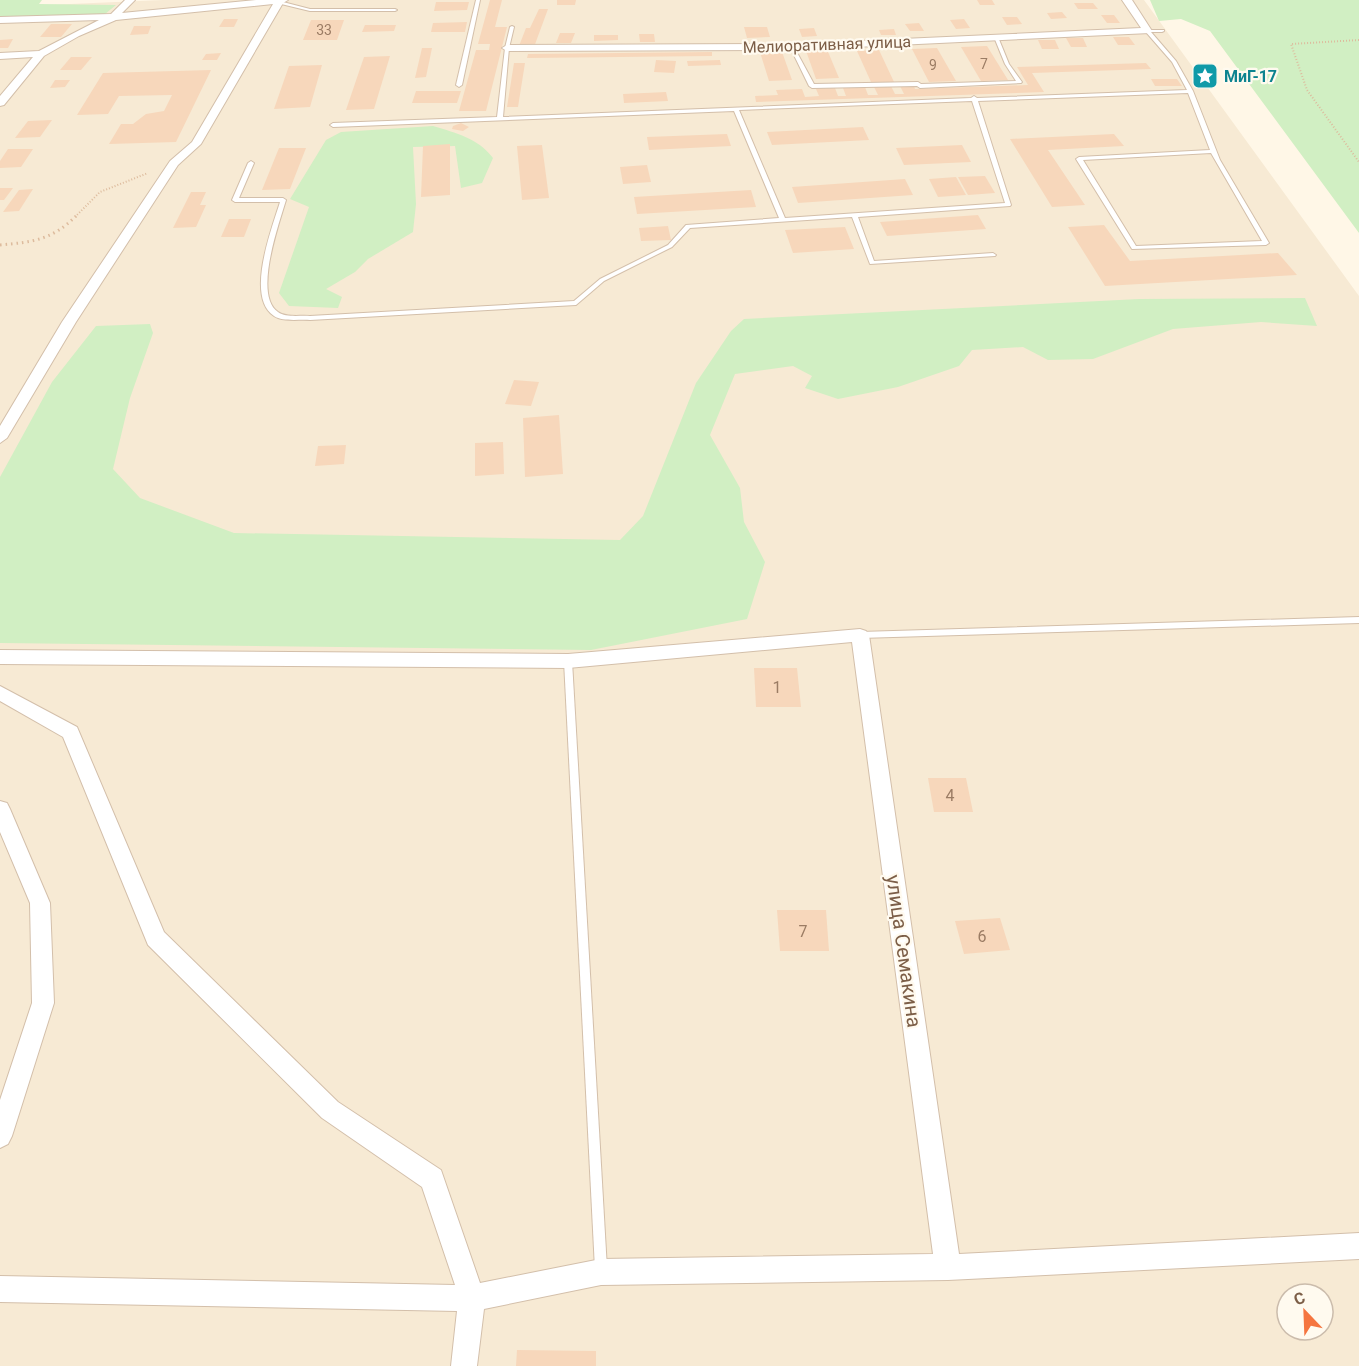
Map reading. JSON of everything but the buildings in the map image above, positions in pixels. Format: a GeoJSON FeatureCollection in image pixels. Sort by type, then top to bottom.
{"type":"FeatureCollection","features":[{"type":"Feature","properties":{"kind":"street"},"geometry":{"type":"LineString","coordinates":[[0,104],[5,89],[41,54],[76,34],[114,17],[130,0]]}},
{"type":"Feature","properties":{"kind":"street"},"geometry":{"type":"LineString","coordinates":[[1127,0],[1146,31]]}},
{"type":"Feature","properties":{"kind":"street"},"geometry":{"type":"LineString","coordinates":[[0,20],[114,17],[280,1]]}},
{"type":"Feature","properties":{"kind":"street"},"geometry":{"type":"LineString","coordinates":[[0,438],[69,322],[174,163],[196,144],[280,1]]}},
{"type":"Feature","properties":{"kind":"street"},"geometry":{"type":"LineString","coordinates":[[145,4],[163,12]]}},
{"type":"Feature","properties":{"kind":"street","name":"Мелиоративная улица"},"geometry":{"type":"LineString","coordinates":[[507,48],[792,46],[1146,31]]}},
{"type":"Feature","properties":{"kind":"street"},"geometry":{"type":"LineString","coordinates":[[0,56],[41,54]]}},
{"type":"Feature","properties":{"kind":"street"},"geometry":{"type":"LineString","coordinates":[[0,657],[568,661],[860,635]]}},
{"type":"Feature","properties":{"kind":"street","name":"улица Семакина"},"geometry":{"type":"LineString","coordinates":[[860,635],[948,1267]]}},
{"type":"Feature","properties":{"kind":"street"},"geometry":{"type":"LineString","coordinates":[[0,693],[70,732],[156,938],[330,1110],[432,1179],[472,1298],[464,1366]]}},
{"type":"Feature","properties":{"kind":"street"},"geometry":{"type":"LineString","coordinates":[[0,809],[40,903],[43,1003],[0,1136]]}},
{"type":"Feature","properties":{"kind":"street"},"geometry":{"type":"LineString","coordinates":[[0,1289],[472,1298],[602,1272],[948,1267],[1359,1246]]}},
{"type":"Feature","properties":{"kind":"lane"},"geometry":{"type":"LineString","coordinates":[[459,85],[478,0]]}},
{"type":"Feature","properties":{"kind":"lane"},"geometry":{"type":"LineString","coordinates":[[280,1],[310,10],[395,10]]}},
{"type":"Feature","properties":{"kind":"lane"},"geometry":{"type":"LineString","coordinates":[[501,118],[507,48],[512,27]]}},
{"type":"Feature","properties":{"kind":"lane"},"geometry":{"type":"LineString","coordinates":[[1146,31],[1162,31]]}},
{"type":"Feature","properties":{"kind":"lane"},"geometry":{"type":"LineString","coordinates":[[1146,31],[1174,61],[1190,91],[1213,151],[1266,243],[1134,248],[1078,159],[1213,151]]}},
{"type":"Feature","properties":{"kind":"lane"},"geometry":{"type":"LineString","coordinates":[[792,46],[812,86],[918,84],[920,86],[1019,82],[1007,64],[996,37]]}},
{"type":"Feature","properties":{"kind":"lane"},"geometry":{"type":"LineString","coordinates":[[333,125],[1190,91]]}},
{"type":"Feature","properties":{"kind":"lane"},"geometry":{"type":"LineString","coordinates":[[251,163],[235,200],[283,200],[262,280],[268,307],[277,315],[310,318],[576,303],[602,280],[669,246],[688,226],[1008,205],[974,98]]}},
{"type":"Feature","properties":{"kind":"lane"},"geometry":{"type":"LineString","coordinates":[[735,108],[783,220]]}},
{"type":"Feature","properties":{"kind":"lane"},"geometry":{"type":"LineString","coordinates":[[854,215],[872,263],[993,255]]}},
{"type":"Feature","properties":{"kind":"lane"},"geometry":{"type":"LineString","coordinates":[[860,635],[1359,620]]}},
{"type":"Feature","properties":{"kind":"lane"},"geometry":{"type":"LineString","coordinates":[[568,661],[602,1272]]}},
{"type":"Feature","properties":{"kind":"path"},"geometry":{"type":"LineString","coordinates":[[1359,40],[1291,44],[1307,90],[1359,162]]}},
{"type":"Feature","properties":{"kind":"path"},"geometry":{"type":"LineString","coordinates":[[0,245],[35,242],[64,228],[100,192],[174,163]]}},
{"type":"Feature","properties":{"kind":"shaded area"},"geometry":{"type":"Polygon","coordinates":[[[163,0],[1144,0],[1359,296],[1359,1366],[0,1366],[0,7],[163,0]]]}},
{"type":"Feature","properties":{"kind":"green space"},"geometry":{"type":"Polygon","coordinates":[[[0,0],[42,0],[39,4],[116,5],[105,14],[0,18],[0,0]]]}},
{"type":"Feature","properties":{"kind":"green space"},"geometry":{"type":"Polygon","coordinates":[[[1150,0],[1359,0],[1359,233],[1210,31],[1181,19],[1159,21],[1150,0]]]}},
{"type":"Feature","properties":{"kind":"green space"},"geometry":{"type":"Polygon","coordinates":[[[433,126],[458,134],[487,151],[493,158],[482,183],[461,188],[455,146],[413,147],[416,204],[413,232],[368,259],[355,272],[326,289],[342,297],[338,308],[289,306],[279,293],[309,207],[290,199],[326,140],[341,132],[433,126]]]}},
{"type":"Feature","properties":{"kind":"green space"},"geometry":{"type":"Polygon","coordinates":[[[1305,298],[1317,326],[1261,322],[1173,329],[1093,359],[1048,360],[1023,347],[972,350],[959,366],[898,387],[838,399],[805,388],[812,376],[793,366],[735,374],[710,435],[740,488],[744,522],[765,562],[747,619],[591,650],[0,643],[0,477],[52,382],[96,326],[150,324],[153,333],[130,398],[113,469],[140,498],[234,533],[620,540],[643,516],[696,383],[731,331],[744,319],[1139,299],[1305,298]]]}},
{"type":"Feature","properties":{"kind":"place","name":"МиГ-17"},"geometry":{"type":"Point","coordinates":[1205,76]}}]}
